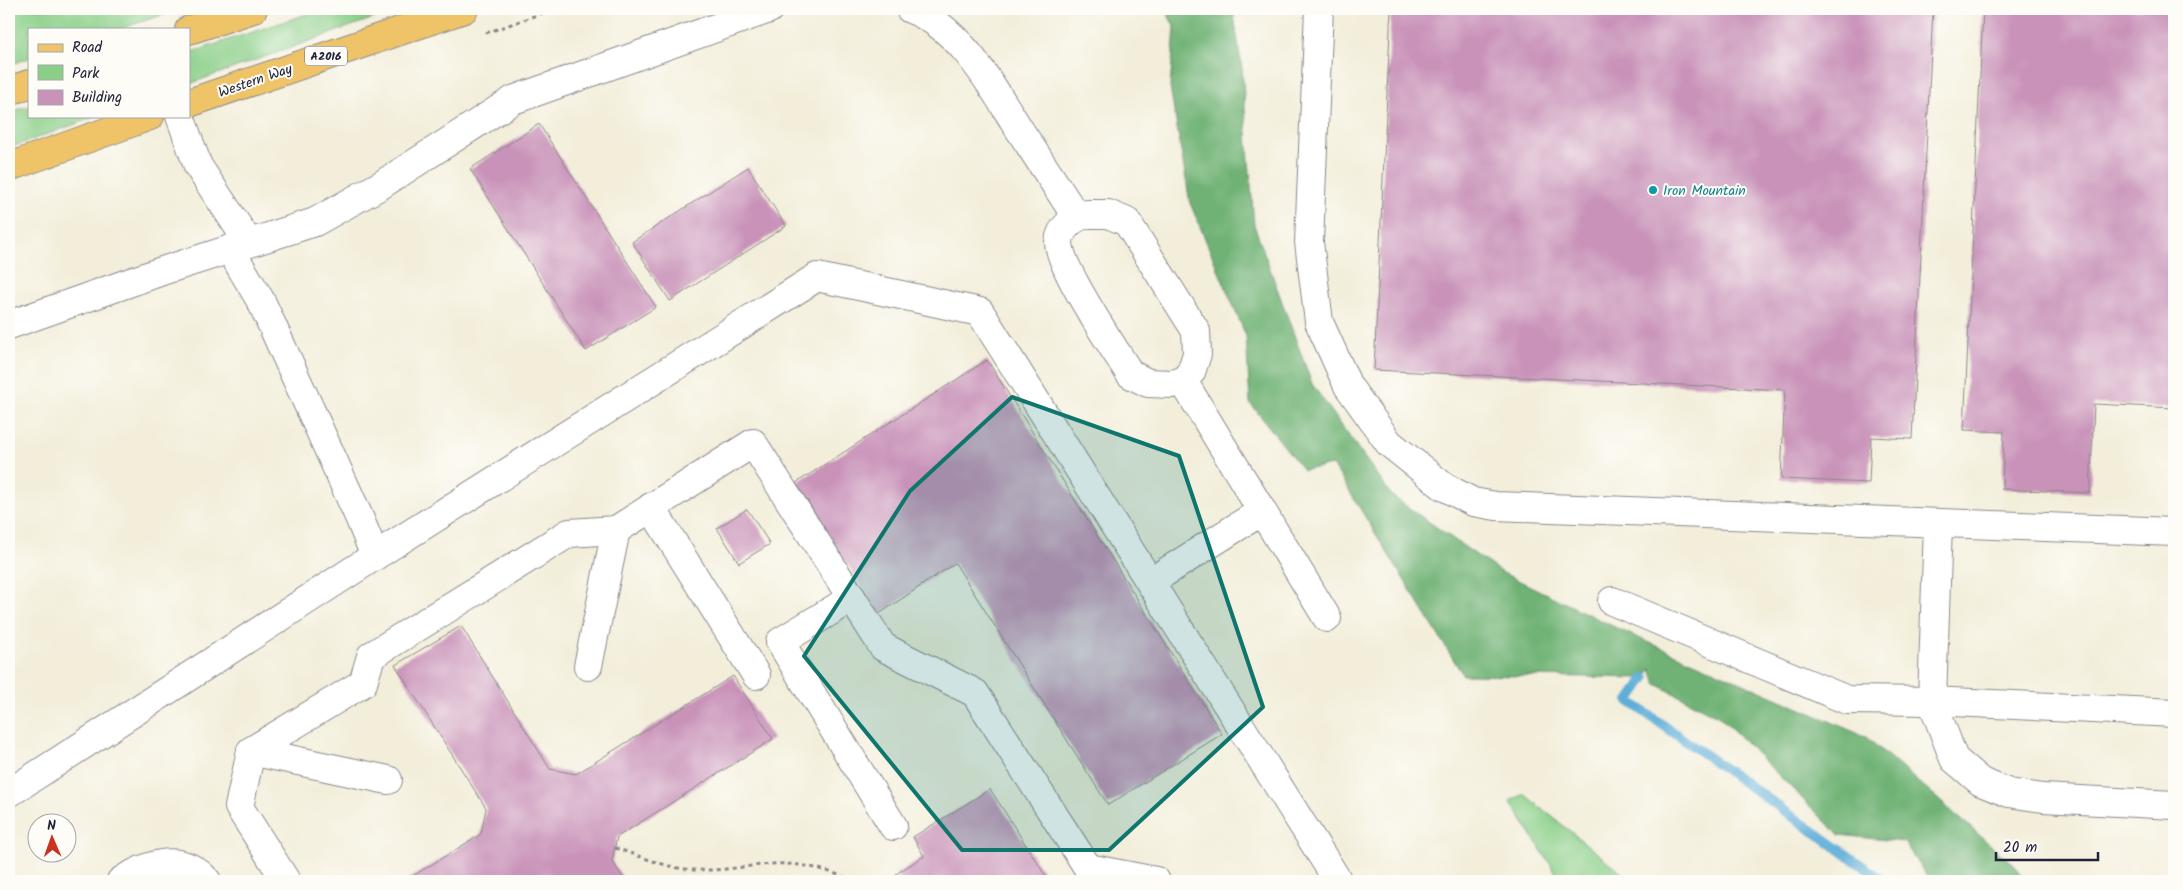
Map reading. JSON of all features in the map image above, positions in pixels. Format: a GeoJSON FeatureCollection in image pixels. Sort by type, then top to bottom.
{"type":"FeatureCollection","features":[{"type":"Feature","properties":{"kind":"main road"},"geometry":{"type":"LineString","coordinates":[[190,30],[253,9]]}},
{"type":"Feature","properties":{"kind":"main road","name":"Western Way"},"geometry":{"type":"LineString","coordinates":[[190,102],[464,9]]}},
{"type":"Feature","properties":{"kind":"main road"},"geometry":{"type":"LineString","coordinates":[[9,91],[28,84]]}},
{"type":"Feature","properties":{"kind":"main road"},"geometry":{"type":"LineString","coordinates":[[9,167],[144,118]]}},
{"type":"Feature","properties":{"kind":"street"},"geometry":{"type":"LineString","coordinates":[[9,325],[315,222],[381,185],[513,100],[769,9]]}},
{"type":"Feature","properties":{"kind":"street"},"geometry":{"type":"LineString","coordinates":[[910,9],[926,15],[957,42],[987,78],[1076,216]]}},
{"type":"Feature","properties":{"kind":"street"},"geometry":{"type":"LineString","coordinates":[[1320,9],[1309,242],[1318,322],[1348,386],[1389,442],[1443,486],[1472,502],[1496,506],[2174,532]]}},
{"type":"Feature","properties":{"kind":"street"},"geometry":{"type":"LineString","coordinates":[[181,118],[198,166],[240,246],[262,303],[359,516],[375,556]]}},
{"type":"Feature","properties":{"kind":"street"},"geometry":{"type":"LineString","coordinates":[[1108,214],[1127,222],[1196,331],[1197,354],[1191,372],[1183,380],[1172,384],[1148,383],[1130,374],[1063,263],[1059,241],[1067,225],[1076,216],[1108,214]]}},
{"type":"Feature","properties":{"kind":"street"},"geometry":{"type":"LineString","coordinates":[[9,793],[375,556],[817,278],[980,312],[1338,881]]}},
{"type":"Feature","properties":{"kind":"street"},"geometry":{"type":"LineString","coordinates":[[1183,380],[1327,618]]}},
{"type":"Feature","properties":{"kind":"street"},"geometry":{"type":"LineString","coordinates":[[286,881],[239,807],[251,751],[363,683],[371,656],[569,533],[616,530],[753,443],[883,647],[975,693],[1088,868],[1156,881]]}},
{"type":"Feature","properties":{"kind":"street"},"geometry":{"type":"LineString","coordinates":[[651,507],[756,675]]}},
{"type":"Feature","properties":{"kind":"street"},"geometry":{"type":"LineString","coordinates":[[1150,582],[1262,511]]}},
{"type":"Feature","properties":{"kind":"street"},"geometry":{"type":"LineString","coordinates":[[1938,524],[1932,701],[1954,760],[1981,782],[2009,793],[2044,798],[2174,805]]}},
{"type":"Feature","properties":{"kind":"street"},"geometry":{"type":"LineString","coordinates":[[588,666],[616,530]]}},
{"type":"Feature","properties":{"kind":"street"},"geometry":{"type":"LineString","coordinates":[[852,598],[780,642],[893,826]]}},
{"type":"Feature","properties":{"kind":"street"},"geometry":{"type":"LineString","coordinates":[[1612,600],[1847,700],[1932,701],[2174,713]]}},
{"type":"Feature","properties":{"kind":"street"},"geometry":{"type":"LineString","coordinates":[[251,751],[388,780]]}},
{"type":"Feature","properties":{"kind":"street"},"geometry":{"type":"LineString","coordinates":[[121,881],[141,868],[162,863],[182,865],[207,881]]}},
{"type":"Feature","properties":{"kind":"path"},"geometry":{"type":"LineString","coordinates":[[615,848],[670,866],[694,870],[729,870],[773,864],[810,867],[839,874],[853,881]]}},
{"type":"Feature","properties":{"kind":"highlighted area"},"geometry":{"type":"Polygon","coordinates":[[[1012,397],[1179,456],[1263,707],[1109,850],[962,850],[804,656],[910,491],[1012,397]]]}},
{"type":"Feature","properties":{"kind":"green space"},"geometry":{"type":"Polygon","coordinates":[[[9,9],[181,9],[122,28],[28,28],[28,58],[9,65],[9,9]]]}},
{"type":"Feature","properties":{"kind":"green space"},"geometry":{"type":"Polygon","coordinates":[[[322,9],[399,9],[190,84],[190,53],[322,9]]]}},
{"type":"Feature","properties":{"kind":"green space"},"geometry":{"type":"Polygon","coordinates":[[[1165,9],[1233,9],[1242,69],[1254,225],[1312,384],[1392,496],[1499,571],[1625,632],[1866,737],[2015,866],[2026,881],[1930,881],[1904,842],[1839,835],[1721,718],[1656,684],[1651,669],[1645,678],[1463,675],[1333,465],[1303,470],[1250,403],[1246,336],[1190,203],[1170,87],[1175,28],[1165,9]]]}},
{"type":"Feature","properties":{"kind":"green space"},"geometry":{"type":"Polygon","coordinates":[[[28,106],[28,118],[92,118],[9,148],[9,112],[28,106]]]}},
{"type":"Feature","properties":{"kind":"green space"},"geometry":{"type":"Polygon","coordinates":[[[1524,794],[1632,881],[1561,881],[1510,801],[1524,794]]]}},
{"type":"Feature","properties":{"kind":"building","name":"Iron Mountain"},"geometry":{"type":"Polygon","coordinates":[[[1391,9],[1933,9],[1912,439],[1871,437],[1869,483],[1781,479],[1785,390],[1374,370],[1391,9]]]}},
{"type":"Feature","properties":{"kind":"building"},"geometry":{"type":"Polygon","coordinates":[[[1983,9],[2174,9],[2174,408],[2094,404],[2090,493],[2002,489],[2004,432],[1964,430],[1983,9]]]}},
{"type":"Feature","properties":{"kind":"building"},"geometry":{"type":"Polygon","coordinates":[[[539,124],[656,307],[586,351],[470,169],[539,124]]]}},
{"type":"Feature","properties":{"kind":"building"},"geometry":{"type":"Polygon","coordinates":[[[748,167],[786,226],[670,301],[632,242],[748,167]]]}},
{"type":"Feature","properties":{"kind":"building"},"geometry":{"type":"Polygon","coordinates":[[[987,360],[1222,734],[1108,805],[955,563],[879,614],[796,483],[987,360]]]}},
{"type":"Feature","properties":{"kind":"building"},"geometry":{"type":"Polygon","coordinates":[[[747,509],[770,544],[739,563],[717,528],[747,509]]]}},
{"type":"Feature","properties":{"kind":"building"},"geometry":{"type":"Polygon","coordinates":[[[461,626],[550,769],[576,774],[733,676],[773,739],[617,837],[612,861],[625,881],[405,881],[481,834],[486,808],[395,665],[461,626]]]}},
{"type":"Feature","properties":{"kind":"building"},"geometry":{"type":"Polygon","coordinates":[[[990,789],[1049,881],[901,881],[896,874],[924,856],[913,837],[990,789]]]}},
{"type":"Feature","properties":{"kind":"waterway"},"geometry":{"type":"LineString","coordinates":[[1645,678],[1629,701],[1884,881]]}},
{"type":"Feature","properties":{"kind":"place","name":"Iron Mountain"},"geometry":{"type":"Point","coordinates":[1653,190]}}]}
